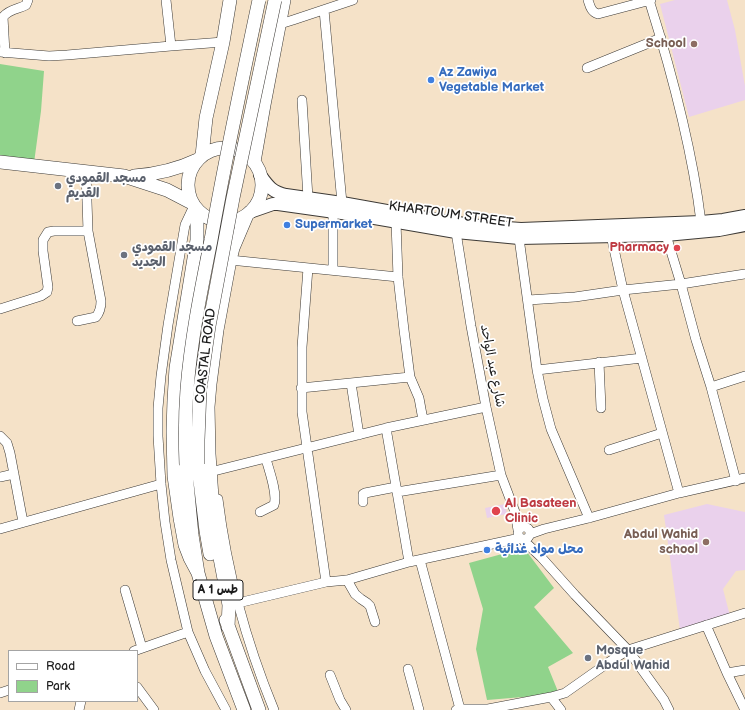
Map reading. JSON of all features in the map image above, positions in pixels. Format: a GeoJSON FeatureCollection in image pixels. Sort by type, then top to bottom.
{"type":"FeatureCollection","features":[{"type":"Feature","properties":{"kind":"highway"},"geometry":{"type":"LineString","coordinates":[[198,572],[185,545],[174,476],[174,400],[176,368],[197,240],[194,206],[189,195],[189,176],[192,168],[200,158],[206,118],[223,42],[230,0]]}},
{"type":"Feature","properties":{"kind":"highway","name":"COASTAL ROAD"},"geometry":{"type":"LineString","coordinates":[[259,0],[195,323],[185,424],[217,587],[228,627],[259,710]]}},
{"type":"Feature","properties":{"kind":"highway","name":"COASTAL ROAD"},"geometry":{"type":"LineString","coordinates":[[244,710],[216,636],[198,572],[186,483],[198,440],[200,389],[209,326],[233,198],[275,0]]}},
{"type":"Feature","properties":{"kind":"highway"},"geometry":{"type":"LineString","coordinates":[[254,162],[284,0]]}},
{"type":"Feature","properties":{"kind":"highway"},"geometry":{"type":"LineString","coordinates":[[0,162],[124,176],[149,175],[181,168],[210,151],[219,148],[229,148],[238,150],[247,155],[258,168],[262,185],[260,195],[257,204],[249,214],[233,248],[230,260],[217,330],[208,407],[208,430],[216,537],[229,605],[228,627]]}},
{"type":"Feature","properties":{"kind":"highway"},"geometry":{"type":"LineString","coordinates":[[124,176],[167,190],[194,206],[204,216],[212,220],[230,222],[239,220],[249,214]]}},
{"type":"Feature","properties":{"kind":"main road","name":"KHARTOUM STREET"},"geometry":{"type":"LineString","coordinates":[[260,175],[275,191],[286,195],[342,203],[437,220],[456,227],[519,238],[611,235],[665,229],[745,216]]}},
{"type":"Feature","properties":{"kind":"main road","name":"KHARTOUM STREET"},"geometry":{"type":"LineString","coordinates":[[249,214],[269,205],[278,204],[396,222],[456,227],[521,229],[719,230],[745,226]]}},
{"type":"Feature","properties":{"kind":"street"},"geometry":{"type":"LineString","coordinates":[[28,0],[26,5],[6,13],[3,17],[3,52],[49,56],[223,42]]}},
{"type":"Feature","properties":{"kind":"street"},"geometry":{"type":"LineString","coordinates":[[166,0],[171,46]]}},
{"type":"Feature","properties":{"kind":"street"},"geometry":{"type":"LineString","coordinates":[[280,24],[353,0]]}},
{"type":"Feature","properties":{"kind":"street"},"geometry":{"type":"LineString","coordinates":[[588,0],[592,11],[598,14],[650,0],[681,112],[692,162],[701,222]]}},
{"type":"Feature","properties":{"kind":"street"},"geometry":{"type":"LineString","coordinates":[[324,10],[342,203]]}},
{"type":"Feature","properties":{"kind":"street"},"geometry":{"type":"LineString","coordinates":[[587,68],[661,38]]}},
{"type":"Feature","properties":{"kind":"street"},"geometry":{"type":"LineString","coordinates":[[302,100],[308,198]]}},
{"type":"Feature","properties":{"kind":"street"},"geometry":{"type":"LineString","coordinates":[[77,321],[96,317],[101,308],[88,232],[86,172]]}},
{"type":"Feature","properties":{"kind":"street"},"geometry":{"type":"LineString","coordinates":[[194,206],[185,225],[161,376],[158,408],[161,484],[171,560],[188,632],[205,671],[226,710]]}},
{"type":"Feature","properties":{"kind":"street"},"geometry":{"type":"LineString","coordinates":[[333,212],[333,270]]}},
{"type":"Feature","properties":{"kind":"street"},"geometry":{"type":"LineString","coordinates":[[396,222],[398,277],[410,377],[419,398],[423,420]]}},
{"type":"Feature","properties":{"kind":"street","name":"شارع عبد الواحد"},"geometry":{"type":"LineString","coordinates":[[456,227],[471,326],[486,407],[501,475],[524,533],[541,557],[628,650],[664,700],[669,710]]}},
{"type":"Feature","properties":{"kind":"street"},"geometry":{"type":"LineString","coordinates":[[665,229],[736,481]]}},
{"type":"Feature","properties":{"kind":"street"},"geometry":{"type":"LineString","coordinates":[[0,309],[41,296],[47,292],[48,287],[43,240],[48,232],[88,232]]}},
{"type":"Feature","properties":{"kind":"street"},"geometry":{"type":"LineString","coordinates":[[611,235],[623,290],[679,493]]}},
{"type":"Feature","properties":{"kind":"street"},"geometry":{"type":"LineString","coordinates":[[519,238],[542,399],[551,429],[589,518]]}},
{"type":"Feature","properties":{"kind":"street"},"geometry":{"type":"LineString","coordinates":[[230,260],[398,277]]}},
{"type":"Feature","properties":{"kind":"street"},"geometry":{"type":"LineString","coordinates":[[308,268],[302,347],[302,412],[326,582]]}},
{"type":"Feature","properties":{"kind":"street"},"geometry":{"type":"LineString","coordinates":[[528,300],[575,297],[722,279],[745,274]]}},
{"type":"Feature","properties":{"kind":"street"},"geometry":{"type":"LineString","coordinates":[[537,370],[642,358]]}},
{"type":"Feature","properties":{"kind":"street"},"geometry":{"type":"LineString","coordinates":[[599,362],[601,408]]}},
{"type":"Feature","properties":{"kind":"street"},"geometry":{"type":"LineString","coordinates":[[711,388],[745,376]]}},
{"type":"Feature","properties":{"kind":"street"},"geometry":{"type":"LineString","coordinates":[[301,388],[410,377]]}},
{"type":"Feature","properties":{"kind":"street"},"geometry":{"type":"LineString","coordinates":[[351,383],[359,435]]}},
{"type":"Feature","properties":{"kind":"street"},"geometry":{"type":"LineString","coordinates":[[274,710],[252,652],[235,593],[212,472],[386,428],[486,407]]}},
{"type":"Feature","properties":{"kind":"street"},"geometry":{"type":"LineString","coordinates":[[386,428],[409,562]]}},
{"type":"Feature","properties":{"kind":"street"},"geometry":{"type":"LineString","coordinates":[[609,450],[662,433]]}},
{"type":"Feature","properties":{"kind":"street"},"geometry":{"type":"LineString","coordinates":[[0,436],[7,443],[10,453],[23,522]]}},
{"type":"Feature","properties":{"kind":"street"},"geometry":{"type":"LineString","coordinates":[[260,512],[274,505],[276,500],[266,458]]}},
{"type":"Feature","properties":{"kind":"street"},"geometry":{"type":"LineString","coordinates":[[0,477],[14,474]]}},
{"type":"Feature","properties":{"kind":"street"},"geometry":{"type":"LineString","coordinates":[[363,502],[365,493],[397,490],[501,475]]}},
{"type":"Feature","properties":{"kind":"street"},"geometry":{"type":"LineString","coordinates":[[238,603],[326,582],[347,580],[409,562],[506,542],[524,533],[589,518],[679,493],[745,478]]}},
{"type":"Feature","properties":{"kind":"street"},"geometry":{"type":"LineString","coordinates":[[0,529],[161,484]]}},
{"type":"Feature","properties":{"kind":"street"},"geometry":{"type":"LineString","coordinates":[[420,560],[458,709],[488,709],[565,693],[628,650],[745,613]]}},
{"type":"Feature","properties":{"kind":"street"},"geometry":{"type":"LineString","coordinates":[[347,580],[355,594],[367,602],[370,606],[375,622]]}},
{"type":"Feature","properties":{"kind":"street"},"geometry":{"type":"LineString","coordinates":[[125,590],[138,650],[188,632]]}},
{"type":"Feature","properties":{"kind":"street"},"geometry":{"type":"LineString","coordinates":[[706,625],[727,673],[744,705]]}},
{"type":"Feature","properties":{"kind":"street"},"geometry":{"type":"LineString","coordinates":[[408,669],[419,710]]}},
{"type":"Feature","properties":{"kind":"street"},"geometry":{"type":"LineString","coordinates":[[727,673],[745,670]]}},
{"type":"Feature","properties":{"kind":"street"},"geometry":{"type":"LineString","coordinates":[[330,674],[340,700],[346,710]]}},
{"type":"Feature","properties":{"kind":"street"},"geometry":{"type":"LineString","coordinates":[[138,688],[154,710]]}},
{"type":"Feature","properties":{"kind":"street"},"geometry":{"type":"LineString","coordinates":[[551,697],[561,710]]}},
{"type":"Feature","properties":{"kind":"shaded area"},"geometry":{"type":"Polygon","coordinates":[[[675,0],[727,0],[735,30],[745,86],[745,100],[689,117],[660,4],[675,0]]]}},
{"type":"Feature","properties":{"kind":"shaded area","name":"Al Basateen Clinic"},"geometry":{"type":"Polygon","coordinates":[[[505,504],[507,514],[487,518],[485,508],[505,504]]]}},
{"type":"Feature","properties":{"kind":"shaded area","name":"Abdul Wahid school"},"geometry":{"type":"Polygon","coordinates":[[[707,504],[745,512],[745,570],[736,571],[723,589],[730,616],[680,630],[664,515],[707,504]]]}},
{"type":"Feature","properties":{"kind":"green space"},"geometry":{"type":"Polygon","coordinates":[[[0,64],[44,71],[41,111],[34,163],[0,158],[0,64]]]}},
{"type":"Feature","properties":{"kind":"green space"},"geometry":{"type":"Polygon","coordinates":[[[524,548],[554,588],[534,607],[573,653],[548,667],[559,694],[487,700],[476,649],[483,609],[469,563],[524,548]]]}},
{"type":"Feature","properties":{"kind":"place","name":"School"},"geometry":{"type":"Point","coordinates":[694,44]}},
{"type":"Feature","properties":{"kind":"place","name":"Az Zawiya Vegetable Market"},"geometry":{"type":"Point","coordinates":[431,80]}},
{"type":"Feature","properties":{"kind":"place","name":"مسجد القمودي القديم"},"geometry":{"type":"Point","coordinates":[58,186]}},
{"type":"Feature","properties":{"kind":"place","name":"Supermarket"},"geometry":{"type":"Point","coordinates":[287,225]}},
{"type":"Feature","properties":{"kind":"place","name":"Pharmacy"},"geometry":{"type":"Point","coordinates":[677,248]}},
{"type":"Feature","properties":{"kind":"place","name":"مسجد القمودي الجديد"},"geometry":{"type":"Point","coordinates":[124,255]}},
{"type":"Feature","properties":{"kind":"place","name":"Al Basateen Clinic"},"geometry":{"type":"Point","coordinates":[496,511]}},
{"type":"Feature","properties":{"kind":"place","name":"Abdul Wahid school"},"geometry":{"type":"Point","coordinates":[706,542]}},
{"type":"Feature","properties":{"kind":"place","name":"محل مواد غذائية"},"geometry":{"type":"Point","coordinates":[487,550]}},
{"type":"Feature","properties":{"kind":"place","name":"Mosque Abdul Wahid"},"geometry":{"type":"Point","coordinates":[588,658]}}]}
